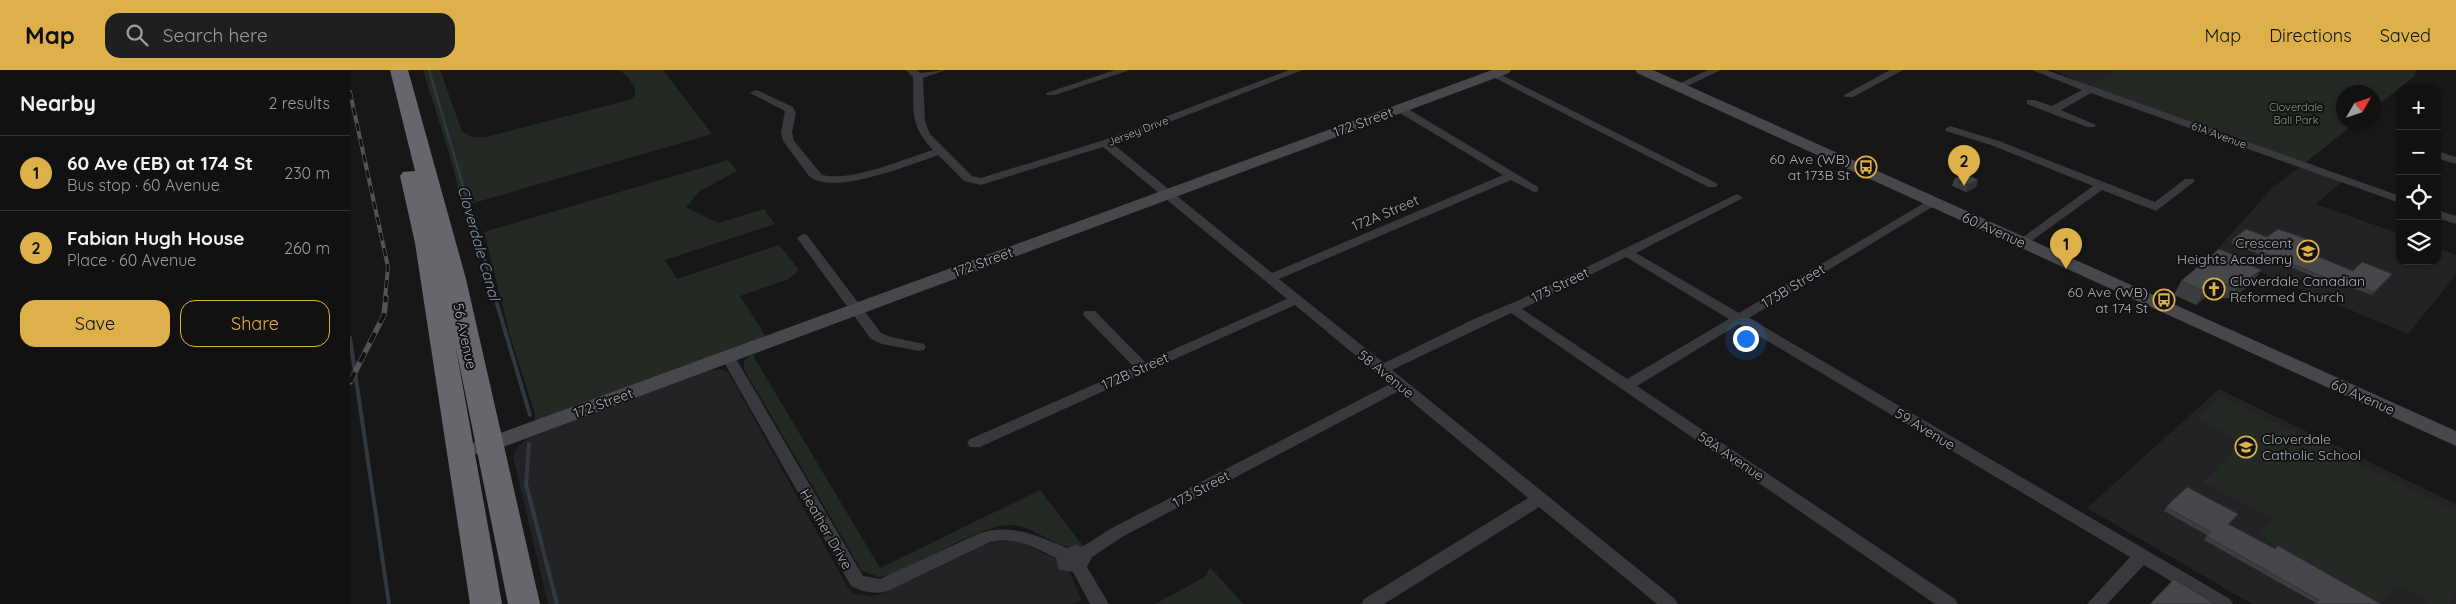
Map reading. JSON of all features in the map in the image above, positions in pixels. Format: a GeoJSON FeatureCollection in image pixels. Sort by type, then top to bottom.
{"type":"FeatureCollection","features":[{"type":"Feature","properties":{"kind":"highway","name":"56 Avenue"},"geometry":{"type":"LineString","coordinates":[[381,70],[391,99],[476,450],[524,604]]}},
{"type":"Feature","properties":{"kind":"highway","name":"56 Avenue"},"geometry":{"type":"LineString","coordinates":[[399,70],[454,279],[476,450],[486,604]]}},
{"type":"Feature","properties":{"kind":"street"},"geometry":{"type":"LineString","coordinates":[[755,93],[790,111],[785,132],[787,140],[813,174],[825,180],[844,179],[940,151],[925,135],[921,126],[915,73],[941,70]]}},
{"type":"Feature","properties":{"kind":"street"},"geometry":{"type":"LineString","coordinates":[[1051,93],[1125,70]]}},
{"type":"Feature","properties":{"kind":"street","name":"Jersey Drive"},"geometry":{"type":"LineString","coordinates":[[940,151],[968,179],[974,182],[995,180],[1105,143],[1298,70]]}},
{"type":"Feature","properties":{"kind":"street","name":"60 Avenue"},"geometry":{"type":"LineString","coordinates":[[1642,70],[2456,439]]}},
{"type":"Feature","properties":{"kind":"street"},"geometry":{"type":"LineString","coordinates":[[1679,86],[1716,70]]}},
{"type":"Feature","properties":{"kind":"street"},"geometry":{"type":"LineString","coordinates":[[1848,96],[1898,70]]}},
{"type":"Feature","properties":{"kind":"street","name":"61A Avenue"},"geometry":{"type":"LineString","coordinates":[[2038,70],[2396,199]]}},
{"type":"Feature","properties":{"kind":"street","name":"172 Street"},"geometry":{"type":"LineString","coordinates":[[476,450],[1499,72]]}},
{"type":"Feature","properties":{"kind":"street"},"geometry":{"type":"LineString","coordinates":[[1499,72],[1712,185]]}},
{"type":"Feature","properties":{"kind":"street"},"geometry":{"type":"LineString","coordinates":[[2054,110],[2091,89]]}},
{"type":"Feature","properties":{"kind":"street"},"geometry":{"type":"LineString","coordinates":[[2032,102],[2091,125]]}},
{"type":"Feature","properties":{"kind":"street"},"geometry":{"type":"LineString","coordinates":[[1400,108],[1534,189]]}},
{"type":"Feature","properties":{"kind":"street"},"geometry":{"type":"LineString","coordinates":[[1950,129],[1996,143],[2156,207],[2189,182]]}},
{"type":"Feature","properties":{"kind":"street","name":"58 Avenue"},"geometry":{"type":"LineString","coordinates":[[1105,143],[1669,604]]}},
{"type":"Feature","properties":{"kind":"street"},"geometry":{"type":"LineString","coordinates":[[2441,155],[2456,160]]}},
{"type":"Feature","properties":{"kind":"street","name":"172A Street"},"geometry":{"type":"LineString","coordinates":[[1270,278],[1512,176]]}},
{"type":"Feature","properties":{"kind":"street"},"geometry":{"type":"LineString","coordinates":[[2023,243],[2101,186]]}},
{"type":"Feature","properties":{"kind":"street","name":"173 Street"},"geometry":{"type":"LineString","coordinates":[[1381,370],[1737,198]]}},
{"type":"Feature","properties":{"kind":"street","name":"173B Street"},"geometry":{"type":"LineString","coordinates":[[1627,386],[1933,202]]}},
{"type":"Feature","properties":{"kind":"street"},"geometry":{"type":"LineString","coordinates":[[2441,215],[2456,220]]}},
{"type":"Feature","properties":{"kind":"street"},"geometry":{"type":"LineString","coordinates":[[803,238],[876,336],[887,341],[919,347]]}},
{"type":"Feature","properties":{"kind":"street","name":"59 Avenue"},"geometry":{"type":"LineString","coordinates":[[1626,252],[2224,604]]}},
{"type":"Feature","properties":{"kind":"street","name":"172B Street"},"geometry":{"type":"LineString","coordinates":[[975,443],[1295,300]]}},
{"type":"Feature","properties":{"kind":"street","name":"58A Avenue"},"geometry":{"type":"LineString","coordinates":[[1512,308],[1949,604]]}},
{"type":"Feature","properties":{"kind":"street"},"geometry":{"type":"LineString","coordinates":[[1090,314],[1143,368]]}},
{"type":"Feature","properties":{"kind":"street","name":"Heather Drive"},"geometry":{"type":"LineString","coordinates":[[728,357],[857,581],[865,585],[882,586],[981,539],[1004,533],[1022,535],[1076,558]]}},
{"type":"Feature","properties":{"kind":"street","name":"173 Street"},"geometry":{"type":"LineString","coordinates":[[1076,558],[1116,533],[1400,385]]}},
{"type":"Feature","properties":{"kind":"street"},"geometry":{"type":"LineString","coordinates":[[1370,604],[1539,499]]}},
{"type":"Feature","properties":{"kind":"street"},"geometry":{"type":"LineString","coordinates":[[2096,604],[2142,556]]}},
{"type":"Feature","properties":{"kind":"street"},"geometry":{"type":"LineString","coordinates":[[1076,558],[1090,589],[1100,604]]}},
{"type":"Feature","properties":{"kind":"shaded area"},"geometry":{"type":"Polygon","coordinates":[[[2054,70],[2116,70],[2087,86],[2054,70]]]}},
{"type":"Feature","properties":{"kind":"shaded area","name":"Crescent Heights Academy"},"geometry":{"type":"Polygon","coordinates":[[[2300,167],[2342,182],[2316,204],[2396,233],[2396,265],[2441,265],[2441,249],[2456,255],[2456,275],[2408,334],[2214,253],[2273,187],[2300,167]]]}},
{"type":"Feature","properties":{"kind":"shaded area"},"geometry":{"type":"Polygon","coordinates":[[[721,369],[728,372],[847,586],[853,593],[870,596],[882,594],[982,546],[996,542],[1011,541],[1023,544],[1056,559],[1072,576],[1081,600],[1073,604],[548,604],[513,457],[518,446],[525,440],[557,427],[707,371],[721,369]]]}},
{"type":"Feature","properties":{"kind":"shaded area","name":"Cloverdale Catholic School"},"geometry":{"type":"Polygon","coordinates":[[[2219,389],[2456,504],[2456,604],[2252,604],[2087,508],[2219,389]]]}},
{"type":"Feature","properties":{"kind":"green space"},"geometry":{"type":"Polygon","coordinates":[[[423,70],[440,70],[461,129],[467,135],[474,137],[490,136],[629,100],[635,96],[634,88],[631,81],[620,70],[663,70],[712,134],[463,206],[449,153],[423,70]]]}},
{"type":"Feature","properties":{"kind":"green space","name":"Cloverdale Ball Park"},"geometry":{"type":"Polygon","coordinates":[[[2116,70],[2416,70],[2414,77],[2404,85],[2396,85],[2396,91],[2381,103],[2381,85],[2336,85],[2336,130],[2346,130],[2305,163],[2087,86],[2116,70]]]}},
{"type":"Feature","properties":{"kind":"green space"},"geometry":{"type":"Polygon","coordinates":[[[728,160],[737,171],[700,191],[686,207],[718,223],[764,209],[775,224],[665,260],[677,279],[779,245],[799,270],[789,279],[740,296],[767,338],[534,423],[535,414],[511,339],[484,232],[728,160]]]}},
{"type":"Feature","properties":{"kind":"green space"},"geometry":{"type":"Polygon","coordinates":[[[752,354],[880,568],[1040,490],[1083,546],[1065,546],[1021,526],[1000,526],[970,536],[896,573],[879,577],[862,571],[744,369],[744,361],[752,354]]]}},
{"type":"Feature","properties":{"kind":"green space"},"geometry":{"type":"Polygon","coordinates":[[[2223,396],[2297,433],[2274,457],[2198,419],[2223,396]]]}},
{"type":"Feature","properties":{"kind":"green space"},"geometry":{"type":"Polygon","coordinates":[[[2301,436],[2456,511],[2456,593],[2449,604],[2432,604],[2344,557],[2396,586],[2382,603],[2270,542],[2260,530],[2266,529],[2273,519],[2203,482],[2241,443],[2277,461],[2301,436]]]}},
{"type":"Feature","properties":{"kind":"green space"},"geometry":{"type":"Polygon","coordinates":[[[1210,567],[1243,604],[1155,604],[1205,577],[1210,567]]]}},
{"type":"Feature","properties":{"kind":"building"},"geometry":{"type":"Polygon","coordinates":[[[1964,173],[1978,180],[1968,185],[1954,179],[1964,173]]]}},
{"type":"Feature","properties":{"kind":"building","name":"Crescent Heights Academy"},"geometry":{"type":"Polygon","coordinates":[[[2246,229],[2267,237],[2278,229],[2306,239],[2297,248],[2353,271],[2362,262],[2392,274],[2374,292],[2337,277],[2334,281],[2232,240],[2246,229]]]}},
{"type":"Feature","properties":{"kind":"building"},"geometry":{"type":"Polygon","coordinates":[[[2219,249],[2233,255],[2231,257],[2261,270],[2239,285],[2225,284],[2216,280],[2204,291],[2181,281],[2219,249]]]}},
{"type":"Feature","properties":{"kind":"building"},"geometry":{"type":"Polygon","coordinates":[[[2187,487],[2238,514],[2228,524],[2275,549],[2278,546],[2381,604],[2315,604],[2319,600],[2206,536],[2211,532],[2166,507],[2187,487]]]}},
{"type":"Feature","properties":{"kind":"building"},"geometry":{"type":"Polygon","coordinates":[[[2174,579],[2216,604],[2150,604],[2174,579]]]}},
{"type":"Feature","properties":{"kind":"waterway","name":"Cloverdale Canal"},"geometry":{"type":"LineString","coordinates":[[429,70],[496,298]]}},
{"type":"Feature","properties":{"kind":"waterway","name":"Cloverdale Canal"},"geometry":{"type":"LineString","coordinates":[[495,297],[530,415]]}},
{"type":"Feature","properties":{"kind":"waterway"},"geometry":{"type":"LineString","coordinates":[[350,338],[389,604]]}},
{"type":"Feature","properties":{"kind":"waterway","name":"Cloverdale Canal"},"geometry":{"type":"LineString","coordinates":[[529,444],[526,484],[557,604]]}},
{"type":"Feature","properties":{"kind":"railway"},"geometry":{"type":"LineString","coordinates":[[350,92],[388,267],[385,298]]}},
{"type":"Feature","properties":{"kind":"railway"},"geometry":{"type":"LineString","coordinates":[[350,382],[384,315],[386,297]]}},
{"type":"Feature","properties":{"kind":"place","name":"60 Ave (WB) at 173B St"},"geometry":{"type":"Point","coordinates":[1866,167]}},
{"type":"Feature","properties":{"kind":"place","name":"Fabian Hugh House"},"geometry":{"type":"Point","coordinates":[1964,186]}},
{"type":"Feature","properties":{"kind":"place","name":"Crescent Heights Academy"},"geometry":{"type":"Point","coordinates":[2308,251]}},
{"type":"Feature","properties":{"kind":"place","name":"60 Ave (EB) at 174 St"},"geometry":{"type":"Point","coordinates":[2066,269]}},
{"type":"Feature","properties":{"kind":"place","name":"Cloverdale Canadian Reformed Church"},"geometry":{"type":"Point","coordinates":[2214,289]}},
{"type":"Feature","properties":{"kind":"place","name":"60 Ave (WB) at 174 St"},"geometry":{"type":"Point","coordinates":[2164,300]}},
{"type":"Feature","properties":{"kind":"place","name":"Cloverdale Catholic School"},"geometry":{"type":"Point","coordinates":[2246,447]}}]}
